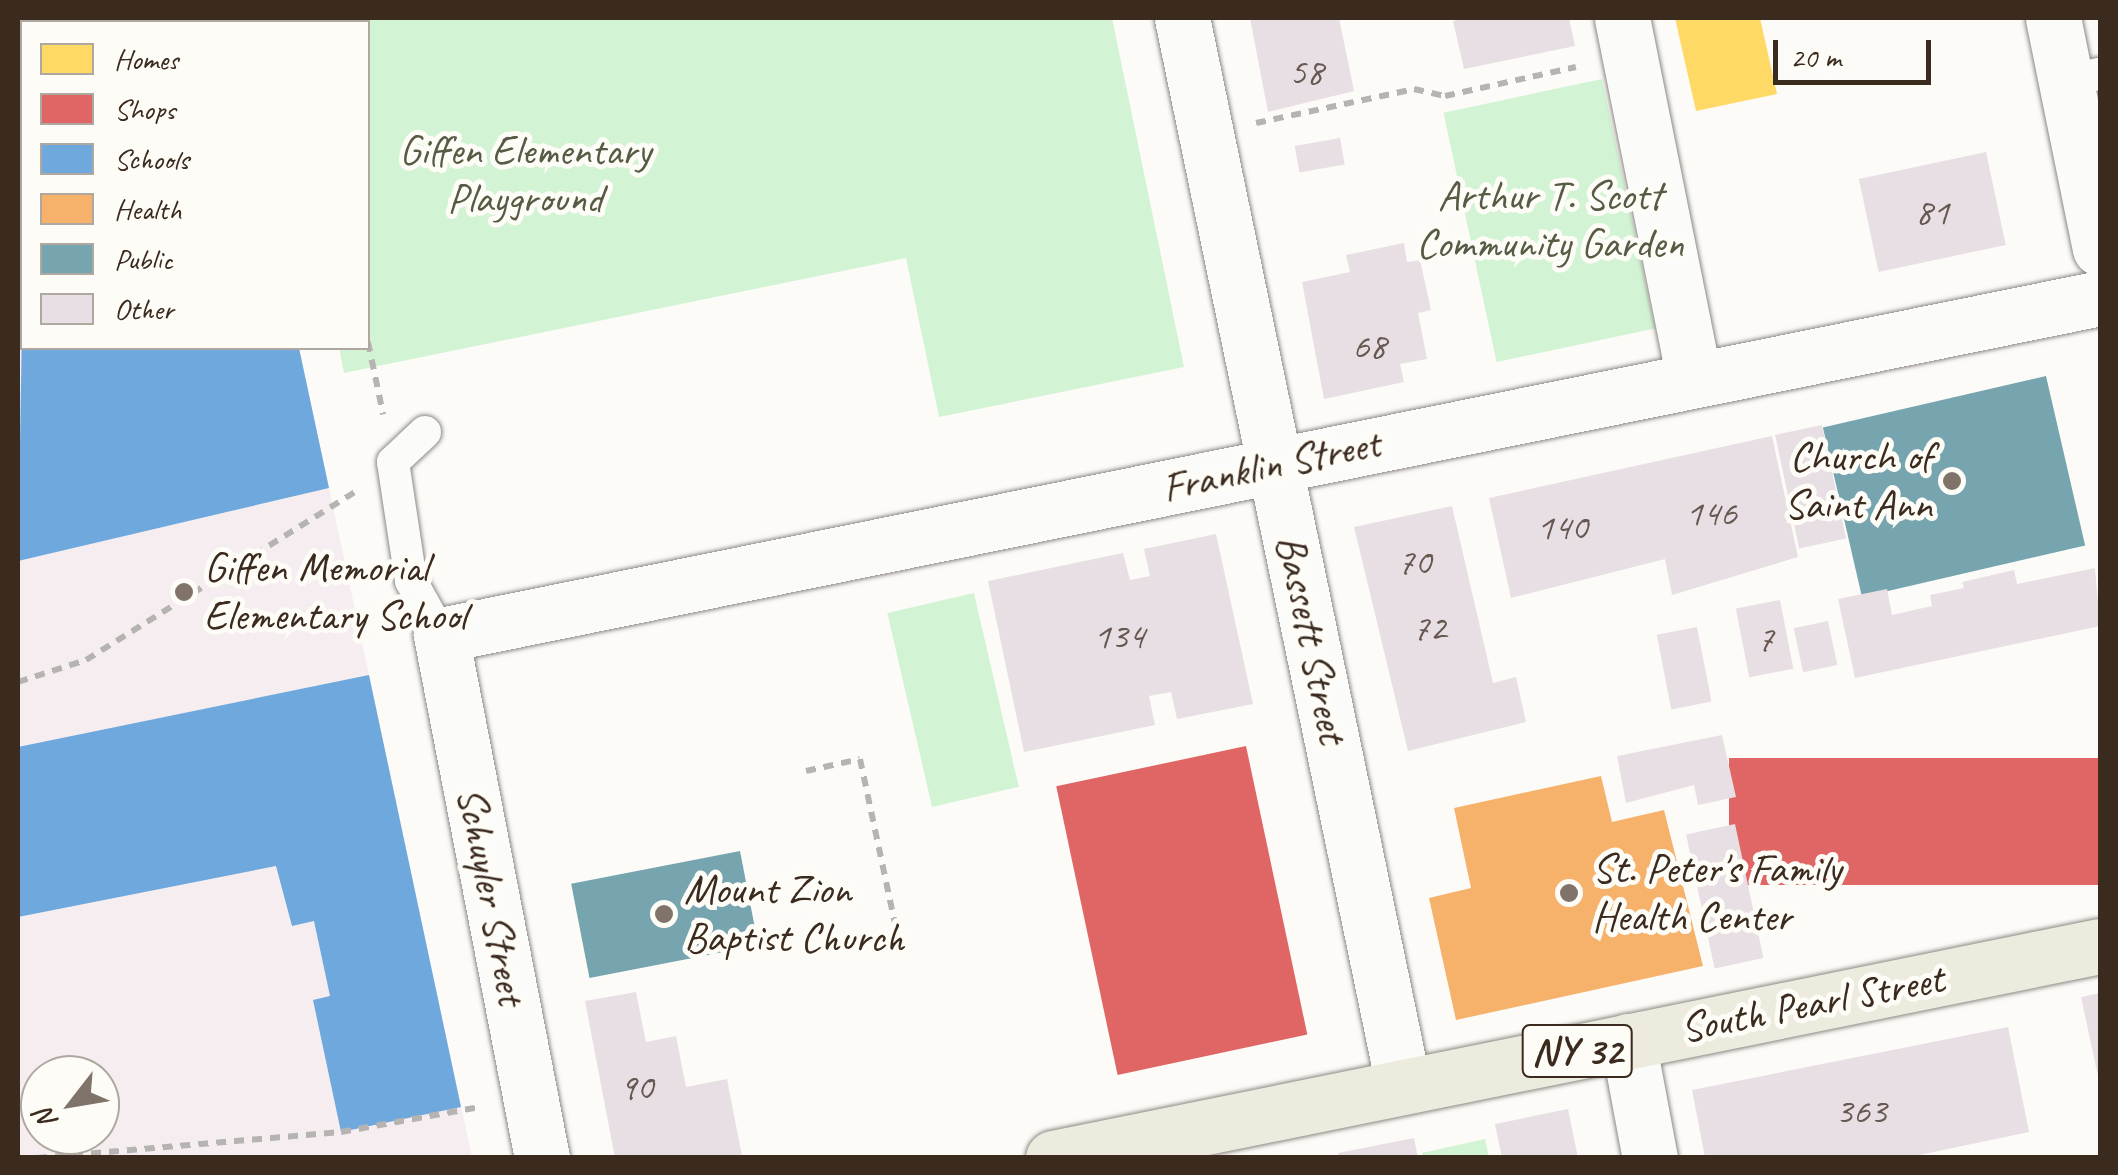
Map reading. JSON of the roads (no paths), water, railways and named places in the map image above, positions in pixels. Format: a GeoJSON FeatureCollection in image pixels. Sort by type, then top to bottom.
{"type":"FeatureCollection","features":[{"type":"Feature","properties":{"kind":"main road","name":"South Pearl Street"},"geometry":{"type":"LineString","coordinates":[[1053,1158],[1403,1084],[2100,946]]}},
{"type":"Feature","properties":{"kind":"street","name":"Bassett Street"},"geometry":{"type":"LineString","coordinates":[[1182,18],[1403,1084]]}},
{"type":"Feature","properties":{"kind":"street"},"geometry":{"type":"LineString","coordinates":[[2053,18],[2083,77],[2100,248]]}},
{"type":"Feature","properties":{"kind":"street"},"geometry":{"type":"LineString","coordinates":[[1626,36],[1694,377]]}},
{"type":"Feature","properties":{"kind":"street","name":"Franklin Street"},"geometry":{"type":"LineString","coordinates":[[441,635],[1694,377],[2100,298]]}},
{"type":"Feature","properties":{"kind":"street","name":"Schuyler Street"},"geometry":{"type":"LineString","coordinates":[[441,635],[542,1158]]}},
{"type":"Feature","properties":{"kind":"street"},"geometry":{"type":"LineString","coordinates":[[1628,1041],[1650,1158]]}},
{"type":"Feature","properties":{"kind":"lane"},"geometry":{"type":"LineString","coordinates":[[425,432],[393,462],[411,581],[441,635]]}},
{"type":"Feature","properties":{"kind":"place","name":"Church of Saint Ann"},"geometry":{"type":"Point","coordinates":[1952,481]}},
{"type":"Feature","properties":{"kind":"place","name":"Giffen Memorial Elementary School"},"geometry":{"type":"Point","coordinates":[184,592]}},
{"type":"Feature","properties":{"kind":"place","name":"St. Peter's Family Health Center"},"geometry":{"type":"Point","coordinates":[1569,893]}},
{"type":"Feature","properties":{"kind":"place","name":"Mount Zion Baptist Church"},"geometry":{"type":"Point","coordinates":[664,914]}},
{"type":"Feature","properties":{"kind":"park label","name":"Giffen Elementary Playground"},"geometry":{"type":"Point","coordinates":[525,175]}},
{"type":"Feature","properties":{"kind":"park label","name":"Arthur T. Scott Community Garden"},"geometry":{"type":"Point","coordinates":[1550,220]}}]}
